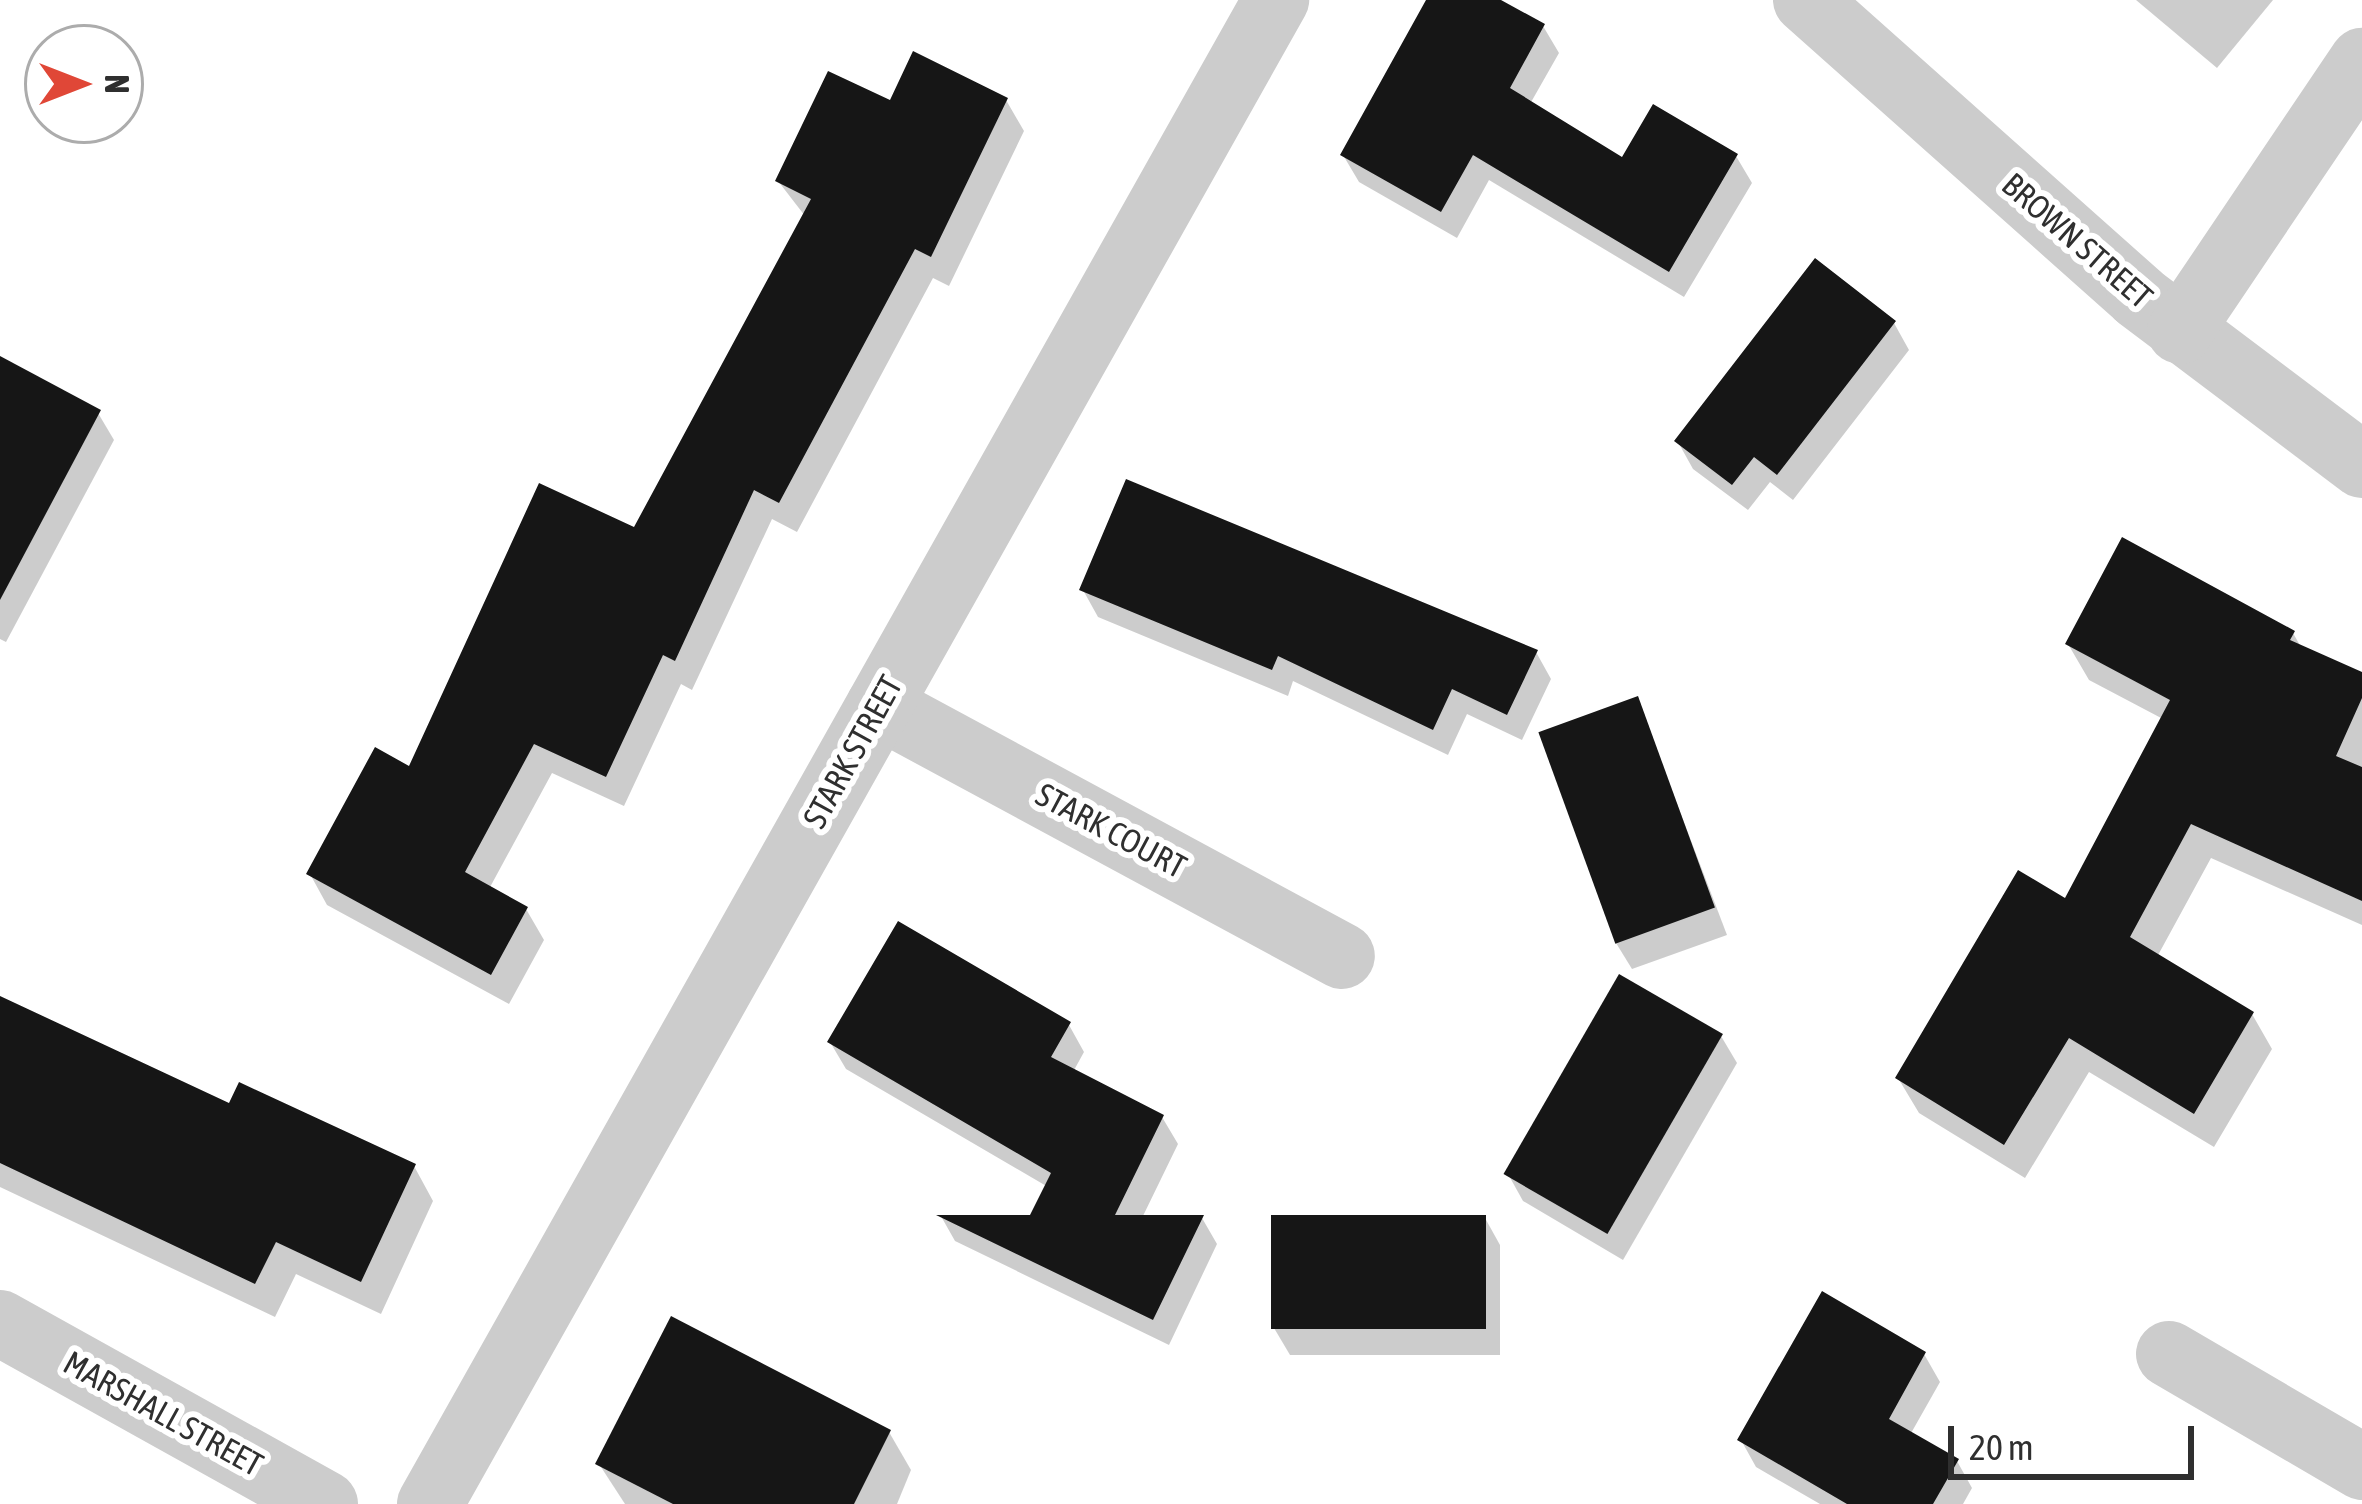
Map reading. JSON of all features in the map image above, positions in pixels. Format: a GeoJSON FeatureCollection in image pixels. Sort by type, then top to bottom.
{"type":"FeatureCollection","features":[{"type":"Feature","properties":{"kind":"street","name":"STARK STREET"},"geometry":{"type":"LineString","coordinates":[[430,1504],[1276,0]]}},
{"type":"Feature","properties":{"kind":"street","name":"BROWN STREET"},"geometry":{"type":"LineString","coordinates":[[1806,0],[2180,331],[2354,439]]}},
{"type":"Feature","properties":{"kind":"street"},"geometry":{"type":"LineString","coordinates":[[2180,331],[2362,61]]}},
{"type":"Feature","properties":{"kind":"street","name":"STARK COURT"},"geometry":{"type":"LineString","coordinates":[[879,706],[1342,956]]}},
{"type":"Feature","properties":{"kind":"street","name":"MARSHALL STREET"},"geometry":{"type":"LineString","coordinates":[[0,1323],[325,1504]]}},
{"type":"Feature","properties":{"kind":"street"},"geometry":{"type":"LineString","coordinates":[[2169,1354],[2362,1467]]}},
{"type":"Feature","properties":{"kind":"building"},"geometry":{"type":"Polygon","coordinates":[[[1426,0],[1501,0],[1545,24],[1510,88],[1622,157],[1653,104],[1738,154],[1669,272],[1473,155],[1441,212],[1340,155],[1426,0]]]}},
{"type":"Feature","properties":{"kind":"building"},"geometry":{"type":"Polygon","coordinates":[[[913,51],[1008,98],[931,257],[915,249],[779,503],[754,490],[675,661],[663,655],[606,777],[534,744],[465,872],[528,907],[491,975],[306,874],[375,747],[409,766],[539,483],[634,527],[811,199],[775,181],[828,71],[890,100],[913,51]]]}},
{"type":"Feature","properties":{"kind":"building"},"geometry":{"type":"Polygon","coordinates":[[[1815,258],[1896,321],[1777,475],[1754,457],[1732,485],[1674,441],[1815,258]]]}},
{"type":"Feature","properties":{"kind":"building"},"geometry":{"type":"Polygon","coordinates":[[[0,356],[101,410],[0,600],[0,356]]]}},
{"type":"Feature","properties":{"kind":"building"},"geometry":{"type":"Polygon","coordinates":[[[1126,479],[1538,650],[1507,715],[1452,689],[1433,730],[1278,656],[1272,670],[1079,590],[1126,479]]]}},
{"type":"Feature","properties":{"kind":"building"},"geometry":{"type":"Polygon","coordinates":[[[2122,537],[2295,631],[2290,640],[2362,672],[2362,698],[2336,756],[2362,767],[2362,901],[2191,824],[2130,937],[2254,1012],[2194,1114],[2069,1038],[2004,1145],[1895,1078],[2018,870],[2065,898],[2170,700],[2065,644],[2122,537]]]}},
{"type":"Feature","properties":{"kind":"building"},"geometry":{"type":"Polygon","coordinates":[[[1638,696],[1715,907],[1615,944],[1538,732],[1638,696]]]}},
{"type":"Feature","properties":{"kind":"building"},"geometry":{"type":"Polygon","coordinates":[[[898,921],[1071,1022],[1051,1057],[1164,1115],[1115,1215],[1204,1215],[1153,1320],[936,1215],[1030,1215],[1051,1173],[827,1042],[898,921]]]}},
{"type":"Feature","properties":{"kind":"building"},"geometry":{"type":"Polygon","coordinates":[[[1619,974],[1723,1034],[1607,1234],[1504,1174],[1619,974]]]}},
{"type":"Feature","properties":{"kind":"building"},"geometry":{"type":"Polygon","coordinates":[[[0,996],[229,1103],[239,1082],[416,1164],[361,1282],[276,1242],[255,1284],[0,1163],[0,996]]]}},
{"type":"Feature","properties":{"kind":"building"},"geometry":{"type":"Polygon","coordinates":[[[1271,1215],[1486,1215],[1486,1329],[1271,1329],[1271,1215]]]}},
{"type":"Feature","properties":{"kind":"building"},"geometry":{"type":"Polygon","coordinates":[[[1822,1291],[1926,1352],[1889,1419],[1959,1459],[1933,1504],[1847,1504],[1737,1440],[1822,1291]]]}},
{"type":"Feature","properties":{"kind":"building"},"geometry":{"type":"Polygon","coordinates":[[[671,1316],[891,1430],[854,1504],[673,1504],[595,1464],[671,1316]]]}}]}
